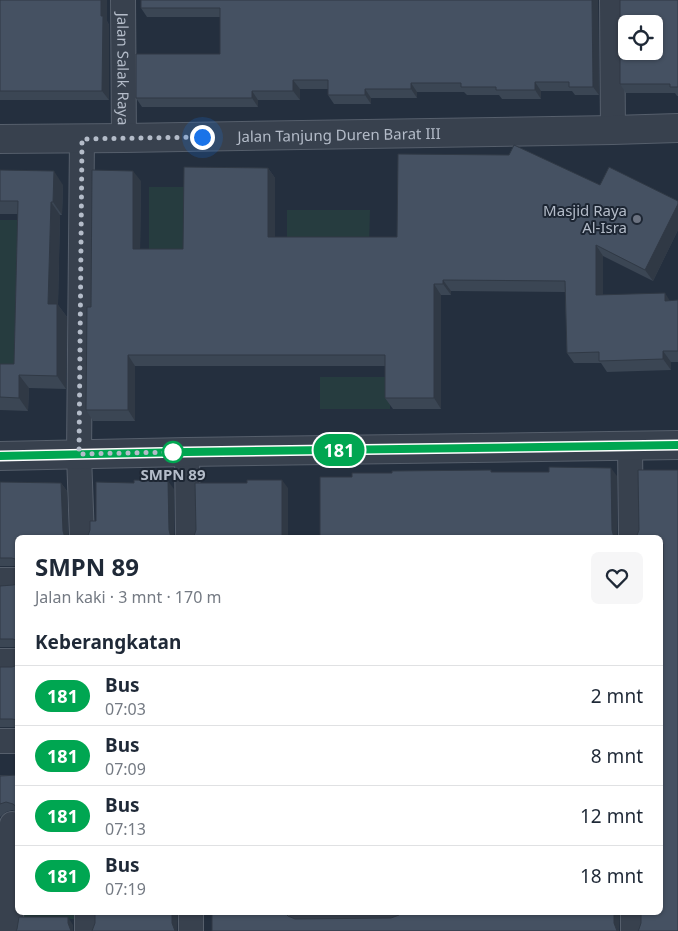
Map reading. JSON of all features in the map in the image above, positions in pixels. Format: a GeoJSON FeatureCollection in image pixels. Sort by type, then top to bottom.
{"type":"FeatureCollection","features":[{"type":"Feature","properties":{"kind":"street","name":"Jalan Salak Raya"},"geometry":{"type":"LineString","coordinates":[[123,0],[124,138]]}},
{"type":"Feature","properties":{"kind":"street"},"geometry":{"type":"LineString","coordinates":[[612,0],[613,130]]}},
{"type":"Feature","properties":{"kind":"street","name":"Jalan Tanjung Duren Barat III"},"geometry":{"type":"LineString","coordinates":[[0,139],[678,128]]}},
{"type":"Feature","properties":{"kind":"street"},"geometry":{"type":"LineString","coordinates":[[82,139],[79,454],[82,535]]}},
{"type":"Feature","properties":{"kind":"street"},"geometry":{"type":"LineString","coordinates":[[0,456],[678,445]]}},
{"type":"Feature","properties":{"kind":"street"},"geometry":{"type":"LineString","coordinates":[[630,446],[631,535]]}},
{"type":"Feature","properties":{"kind":"street"},"geometry":{"type":"LineString","coordinates":[[187,452],[188,535]]}},
{"type":"Feature","properties":{"kind":"street"},"geometry":{"type":"LineString","coordinates":[[0,580],[15,580]]}},
{"type":"Feature","properties":{"kind":"street"},"geometry":{"type":"LineString","coordinates":[[0,661],[15,661]]}},
{"type":"Feature","properties":{"kind":"street"},"geometry":{"type":"LineString","coordinates":[[0,741],[15,740]]}},
{"type":"Feature","properties":{"kind":"street"},"geometry":{"type":"LineString","coordinates":[[10,824],[6,903],[12,931]]}},
{"type":"Feature","properties":{"kind":"street"},"geometry":{"type":"LineString","coordinates":[[86,915],[87,931]]}},
{"type":"Feature","properties":{"kind":"street"},"geometry":{"type":"LineString","coordinates":[[191,915],[191,931]]}},
{"type":"Feature","properties":{"kind":"street"},"geometry":{"type":"LineString","coordinates":[[301,915],[301,931]]}},
{"type":"Feature","properties":{"kind":"street"},"geometry":{"type":"LineString","coordinates":[[633,915],[633,931]]}},
{"type":"Feature","properties":{"kind":"green space"},"geometry":{"type":"Polygon","coordinates":[[[149,187],[187,187],[187,255],[149,255],[149,187]]]}},
{"type":"Feature","properties":{"kind":"green space"},"geometry":{"type":"Polygon","coordinates":[[[287,210],[370,210],[369,246],[287,245],[287,210]]]}},
{"type":"Feature","properties":{"kind":"green space"},"geometry":{"type":"Polygon","coordinates":[[[0,220],[23,220],[19,372],[0,372],[0,220]]]}},
{"type":"Feature","properties":{"kind":"green space"},"geometry":{"type":"Polygon","coordinates":[[[320,377],[390,377],[390,409],[320,409],[320,377]]]}},
{"type":"Feature","properties":{"kind":"green space"},"geometry":{"type":"Polygon","coordinates":[[[18,915],[76,915],[76,919],[17,919],[18,915]]]}},
{"type":"Feature","properties":{"kind":"building"},"geometry":{"type":"Polygon","coordinates":[[[0,0],[101,0],[101,16],[103,16],[102,91],[0,91],[0,0]]]}},
{"type":"Feature","properties":{"kind":"building"},"geometry":{"type":"Polygon","coordinates":[[[141,0],[592,0],[593,87],[569,87],[569,82],[535,82],[535,90],[496,90],[496,87],[461,87],[461,83],[411,83],[411,89],[365,89],[365,95],[328,95],[328,80],[293,80],[293,91],[252,91],[252,98],[136,98],[136,54],[220,54],[220,8],[141,8],[141,0]]]}},
{"type":"Feature","properties":{"kind":"building"},"geometry":{"type":"Polygon","coordinates":[[[620,0],[678,0],[678,87],[670,87],[670,84],[620,84],[620,60],[663,60],[663,15],[620,15],[620,0]]]}},
{"type":"Feature","properties":{"kind":"building"},"geometry":{"type":"Polygon","coordinates":[[[514,145],[600,185],[609,167],[678,201],[645,270],[596,245],[596,295],[665,293],[665,301],[678,300],[678,351],[663,351],[663,359],[599,361],[599,352],[567,353],[565,281],[443,280],[443,284],[434,284],[434,398],[385,398],[385,355],[128,355],[128,410],[86,410],[87,307],[91,307],[92,170],[133,171],[133,249],[183,249],[184,167],[268,168],[268,237],[397,237],[398,154],[509,155],[514,145]]]}},
{"type":"Feature","properties":{"kind":"building"},"geometry":{"type":"Polygon","coordinates":[[[0,170],[54,171],[53,202],[51,202],[48,304],[57,304],[57,376],[19,375],[19,398],[0,397],[0,364],[14,364],[18,201],[0,201],[0,170]]]}},
{"type":"Feature","properties":{"kind":"building"},"geometry":{"type":"Polygon","coordinates":[[[549,467],[611,468],[613,535],[320,535],[320,477],[352,477],[352,473],[392,473],[392,471],[491,470],[491,472],[549,472],[549,467]]]}},
{"type":"Feature","properties":{"kind":"building"},"geometry":{"type":"Polygon","coordinates":[[[638,470],[678,470],[678,931],[638,931],[641,915],[663,915],[663,535],[637,535],[639,530],[638,470]]]}},
{"type":"Feature","properties":{"kind":"building"},"geometry":{"type":"Polygon","coordinates":[[[134,480],[168,481],[170,535],[88,535],[90,521],[96,521],[96,482],[134,483],[134,480]]]}},
{"type":"Feature","properties":{"kind":"building"},"geometry":{"type":"Polygon","coordinates":[[[247,480],[282,480],[282,535],[194,535],[196,530],[195,483],[247,483],[247,480]]]}},
{"type":"Feature","properties":{"kind":"building"},"geometry":{"type":"Polygon","coordinates":[[[0,482],[61,483],[64,535],[15,535],[15,559],[0,558],[0,482]]]}},
{"type":"Feature","properties":{"kind":"building"},"geometry":{"type":"Polygon","coordinates":[[[15,585],[15,640],[0,639],[0,586],[15,585]]]}},
{"type":"Feature","properties":{"kind":"building"},"geometry":{"type":"Polygon","coordinates":[[[15,666],[15,720],[0,719],[0,667],[15,666]]]}},
{"type":"Feature","properties":{"kind":"building"},"geometry":{"type":"Polygon","coordinates":[[[15,775],[15,806],[6,802],[0,804],[0,776],[15,775]]]}},
{"type":"Feature","properties":{"kind":"building"},"geometry":{"type":"Polygon","coordinates":[[[95,915],[172,915],[175,931],[92,931],[95,915]]]}},
{"type":"Feature","properties":{"kind":"building"},"geometry":{"type":"Polygon","coordinates":[[[212,915],[287,915],[295,919],[391,918],[399,915],[614,915],[617,931],[212,931],[212,915]]]}},
{"type":"Feature","properties":{"kind":"building"},"geometry":{"type":"Polygon","coordinates":[[[19,917],[68,917],[71,931],[16,931],[19,917]]]}},
{"type":"Feature","properties":{"kind":"bus line","name":"181"},"geometry":{"type":"LineString","coordinates":[[0,456],[678,445]]}},
{"type":"Feature","properties":{"kind":"place","name":"Masjid Raya Al-Isra"},"geometry":{"type":"Point","coordinates":[637,219]}},
{"type":"Feature","properties":{"kind":"place","name":"SMPN 89"},"geometry":{"type":"Point","coordinates":[173,452]}},
{"type":"Feature","properties":{"kind":"route"},"geometry":{"type":"LineString","coordinates":[[173,452],[79,454],[82,139],[202,137]]}}]}
